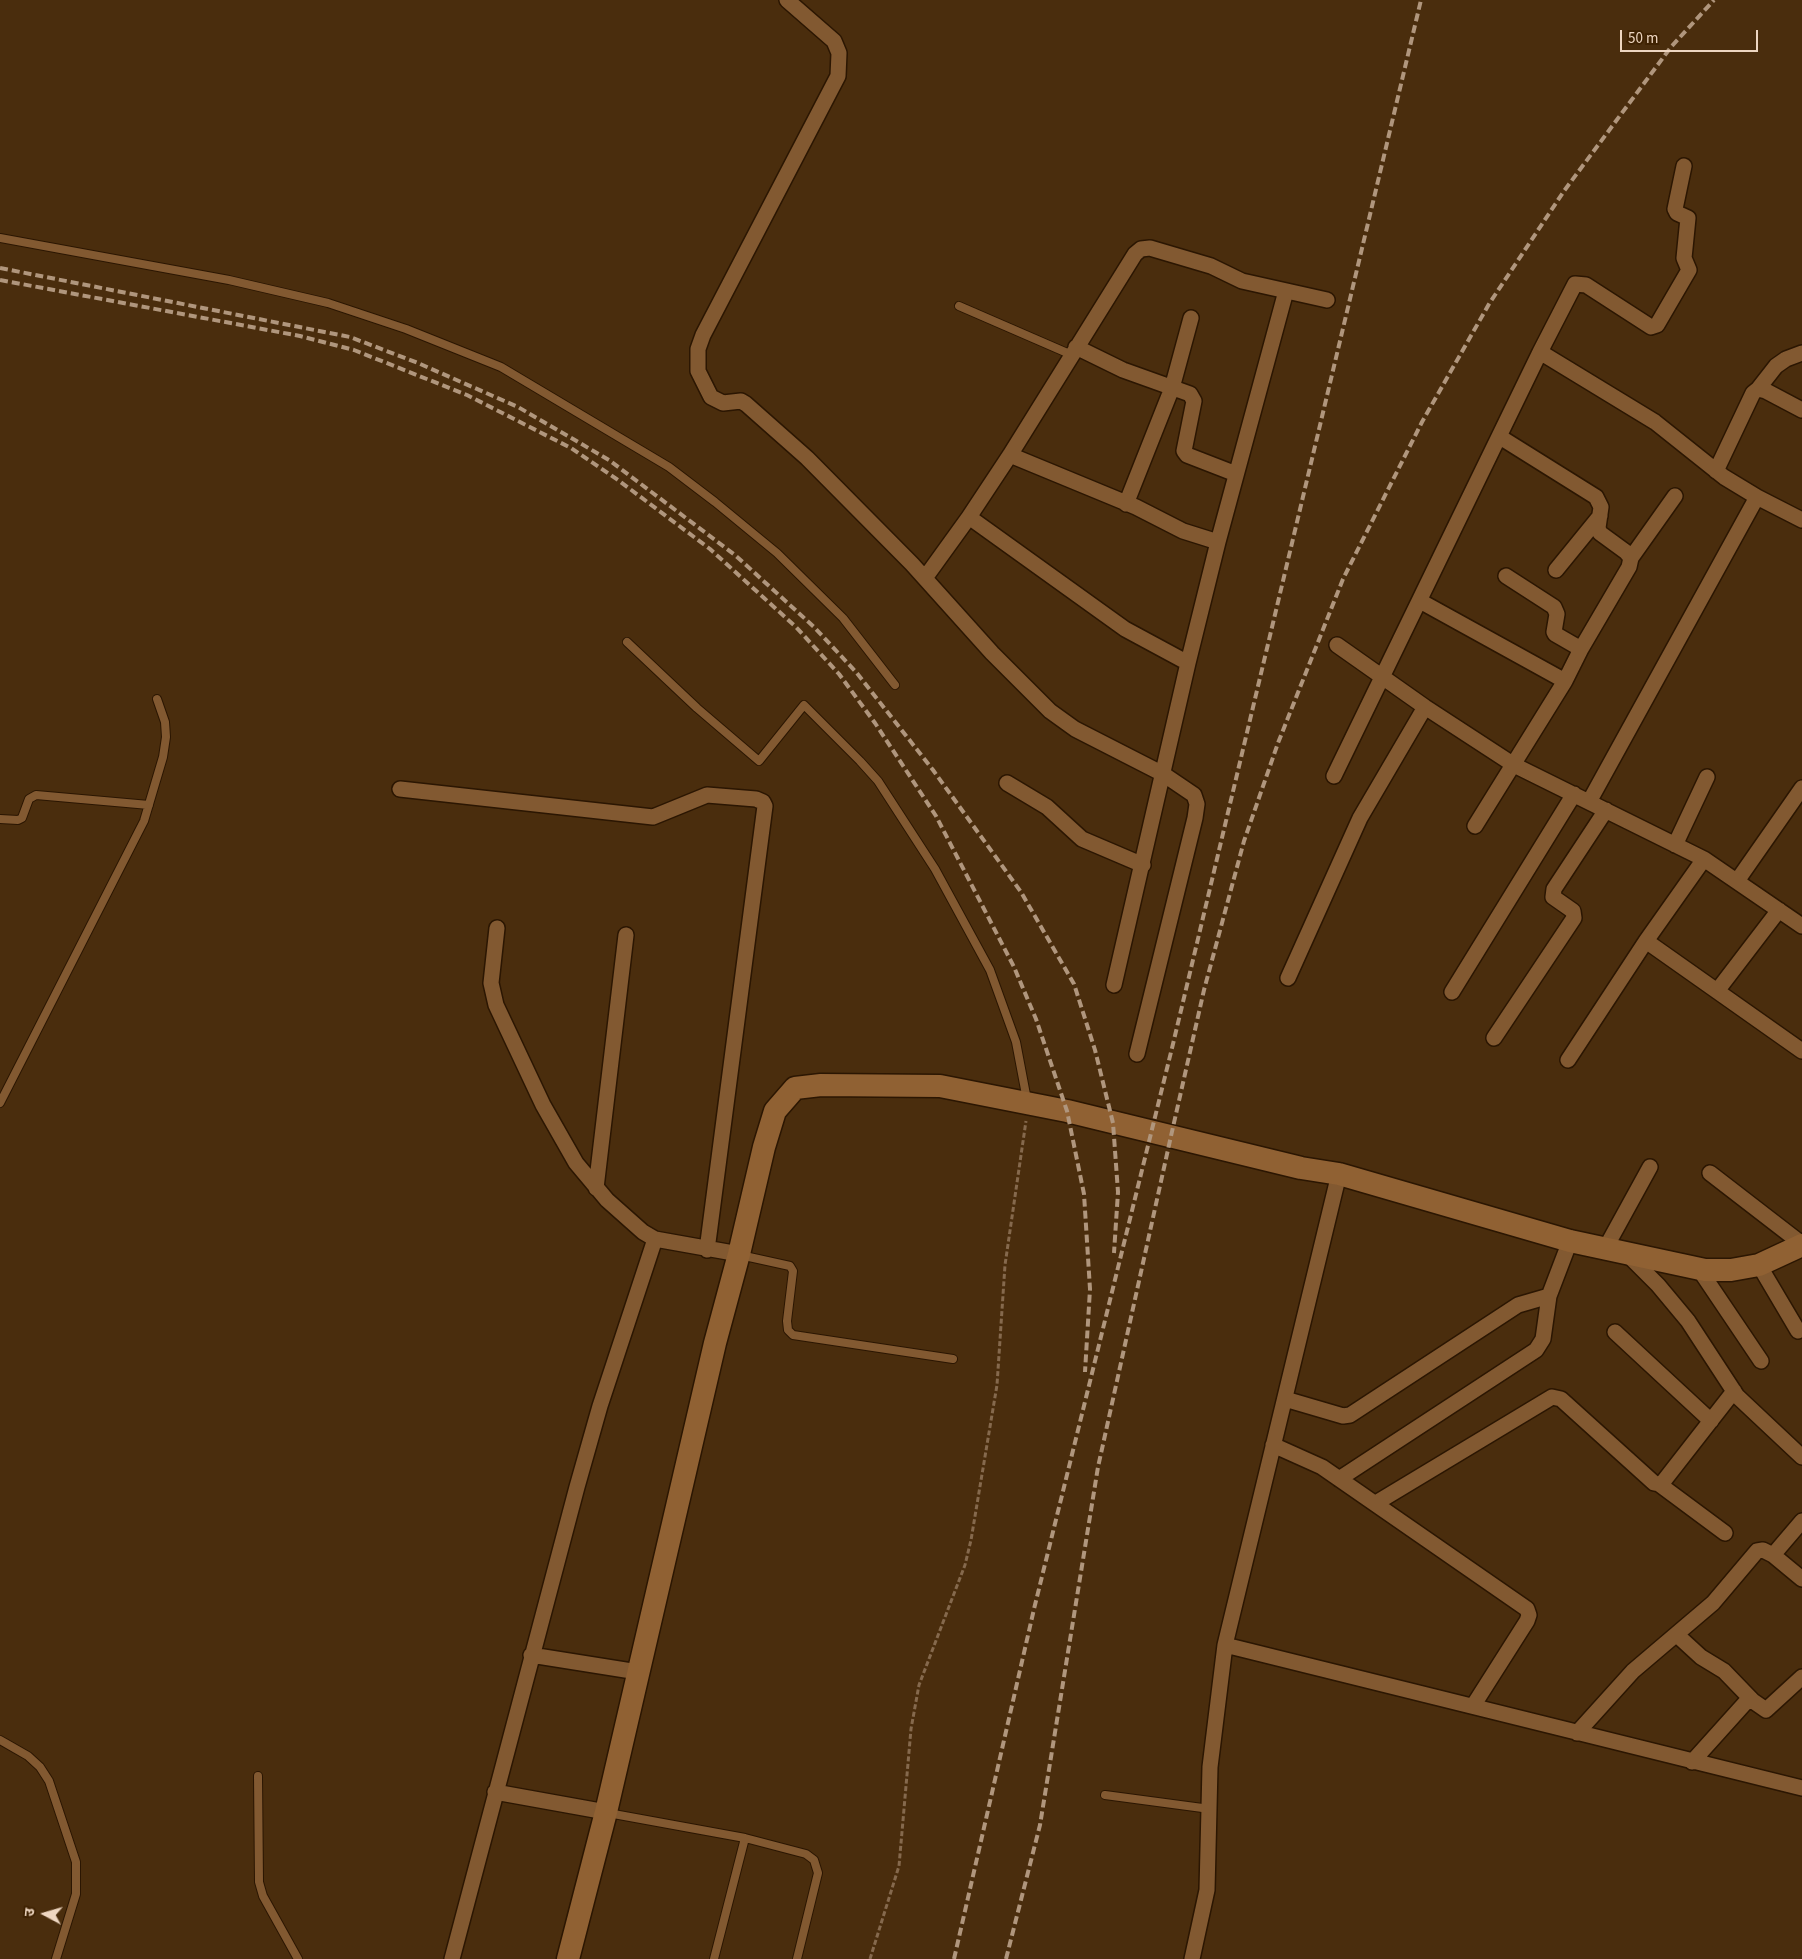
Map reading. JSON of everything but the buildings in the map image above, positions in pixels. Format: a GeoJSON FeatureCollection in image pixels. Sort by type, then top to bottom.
{"type":"FeatureCollection","features":[{"type":"Feature","properties":{"kind":"street"},"geometry":{"type":"LineString","coordinates":[[787,0],[834,41],[840,53],[838,76],[703,335],[697,360],[698,371],[709,393],[723,403],[737,401],[746,404],[807,458],[925,578],[992,653],[1050,711],[1075,729],[1163,774],[1194,794],[1196,804],[1137,1054]]}},
{"type":"Feature","properties":{"kind":"street"},"geometry":{"type":"LineString","coordinates":[[1334,776],[1540,352],[1575,284],[1586,285],[1651,327],[1657,325],[1689,270],[1684,258],[1688,218],[1677,213],[1675,209],[1684,166]]}},
{"type":"Feature","properties":{"kind":"street"},"geometry":{"type":"LineString","coordinates":[[925,578],[969,517],[1010,455],[1135,254],[1141,249],[1150,248],[1211,266],[1242,282],[1327,300]]}},
{"type":"Feature","properties":{"kind":"street"},"geometry":{"type":"LineString","coordinates":[[1114,985],[1188,663],[1218,542],[1286,291]]}},
{"type":"Feature","properties":{"kind":"street"},"geometry":{"type":"LineString","coordinates":[[1126,504],[1172,388],[1191,318]]}},
{"type":"Feature","properties":{"kind":"street"},"geometry":{"type":"LineString","coordinates":[[1074,351],[1193,397],[1184,451],[1187,455],[1236,474]]}},
{"type":"Feature","properties":{"kind":"street"},"geometry":{"type":"LineString","coordinates":[[1540,352],[1662,427],[1716,471],[1757,497],[1802,520]]}},
{"type":"Feature","properties":{"kind":"street"},"geometry":{"type":"LineString","coordinates":[[1716,471],[1753,393],[1758,390],[1776,366],[1786,359],[1802,353]]}},
{"type":"Feature","properties":{"kind":"street"},"geometry":{"type":"LineString","coordinates":[[1758,390],[1766,391],[1802,410]]}},
{"type":"Feature","properties":{"kind":"street"},"geometry":{"type":"LineString","coordinates":[[1500,437],[1596,497],[1600,501],[1598,528],[1600,533],[1626,552],[1631,558]]}},
{"type":"Feature","properties":{"kind":"street"},"geometry":{"type":"LineString","coordinates":[[1010,455],[1126,504],[1183,531],[1218,542]]}},
{"type":"Feature","properties":{"kind":"street"},"geometry":{"type":"LineString","coordinates":[[1474,826],[1565,681],[1581,649],[1629,566],[1631,558],[1675,496]]}},
{"type":"Feature","properties":{"kind":"street"},"geometry":{"type":"LineString","coordinates":[[1589,802],[1757,497]]}},
{"type":"Feature","properties":{"kind":"street"},"geometry":{"type":"LineString","coordinates":[[1556,570],[1600,516]]}},
{"type":"Feature","properties":{"kind":"street"},"geometry":{"type":"LineString","coordinates":[[969,517],[1125,629],[1188,663]]}},
{"type":"Feature","properties":{"kind":"street"},"geometry":{"type":"LineString","coordinates":[[1506,576],[1554,607],[1557,614],[1555,634],[1581,649]]}},
{"type":"Feature","properties":{"kind":"street"},"geometry":{"type":"LineString","coordinates":[[1420,601],[1565,681]]}},
{"type":"Feature","properties":{"kind":"street"},"geometry":{"type":"LineString","coordinates":[[1337,645],[1382,678],[1514,765],[1704,860],[1802,926]]}},
{"type":"Feature","properties":{"kind":"street"},"geometry":{"type":"LineString","coordinates":[[1288,978],[1360,818],[1425,707]]}},
{"type":"Feature","properties":{"kind":"street"},"geometry":{"type":"LineString","coordinates":[[1675,845],[1707,777]]}},
{"type":"Feature","properties":{"kind":"street"},"geometry":{"type":"LineString","coordinates":[[1007,783],[1047,807],[1082,839],[1143,865]]}},
{"type":"Feature","properties":{"kind":"street"},"geometry":{"type":"LineString","coordinates":[[1737,881],[1802,788]]}},
{"type":"Feature","properties":{"kind":"street"},"geometry":{"type":"LineString","coordinates":[[400,789],[653,817],[707,795],[756,798],[763,802],[765,806],[707,1250]]}},
{"type":"Feature","properties":{"kind":"street"},"geometry":{"type":"LineString","coordinates":[[1452,992],[1574,794]]}},
{"type":"Feature","properties":{"kind":"street"},"geometry":{"type":"LineString","coordinates":[[1494,1038],[1574,918],[1573,911],[1553,896],[1554,888],[1606,810]]}},
{"type":"Feature","properties":{"kind":"street"},"geometry":{"type":"LineString","coordinates":[[1568,1060],[1646,941],[1704,860]]}},
{"type":"Feature","properties":{"kind":"street"},"geometry":{"type":"LineString","coordinates":[[1717,991],[1779,910]]}},
{"type":"Feature","properties":{"kind":"street"},"geometry":{"type":"LineString","coordinates":[[497,928],[491,983],[496,1005],[542,1105],[563,1143],[596,1188],[643,1232],[655,1239],[707,1250],[739,1254]]}},
{"type":"Feature","properties":{"kind":"street"},"geometry":{"type":"LineString","coordinates":[[596,1188],[626,935]]}},
{"type":"Feature","properties":{"kind":"street"},"geometry":{"type":"LineString","coordinates":[[1646,941],[1802,1051]]}},
{"type":"Feature","properties":{"kind":"street"},"geometry":{"type":"LineString","coordinates":[[568,1959],[606,1812],[715,1343],[739,1254],[764,1147],[775,1111],[795,1088],[821,1084],[940,1086],[1028,1105],[1067,1111],[1301,1168],[1339,1174],[1570,1241],[1699,1269],[1731,1270],[1759,1265],[1802,1245],[1710,1173]]}},
{"type":"Feature","properties":{"kind":"street"},"geometry":{"type":"LineString","coordinates":[[1616,1252],[1650,1167]]}},
{"type":"Feature","properties":{"kind":"street"},"geometry":{"type":"LineString","coordinates":[[1192,1959],[1207,1890],[1215,1717],[1225,1645],[1339,1174]]}},
{"type":"Feature","properties":{"kind":"street"},"geometry":{"type":"LineString","coordinates":[[452,1959],[531,1655],[600,1406],[655,1239]]}},
{"type":"Feature","properties":{"kind":"street"},"geometry":{"type":"LineString","coordinates":[[1340,1479],[1536,1350],[1543,1339],[1549,1296],[1570,1241]]}},
{"type":"Feature","properties":{"kind":"street"},"geometry":{"type":"LineString","coordinates":[[1616,1252],[1658,1285],[1688,1321],[1734,1391],[1802,1458]]}},
{"type":"Feature","properties":{"kind":"street"},"geometry":{"type":"LineString","coordinates":[[1759,1265],[1798,1331]]}},
{"type":"Feature","properties":{"kind":"street"},"geometry":{"type":"LineString","coordinates":[[1699,1269],[1761,1361]]}},
{"type":"Feature","properties":{"kind":"street"},"geometry":{"type":"LineString","coordinates":[[1285,1399],[1343,1416],[1350,1415],[1518,1306],[1549,1296]]}},
{"type":"Feature","properties":{"kind":"street"},"geometry":{"type":"LineString","coordinates":[[1615,1332],[1711,1421]]}},
{"type":"Feature","properties":{"kind":"street"},"geometry":{"type":"LineString","coordinates":[[1659,1484],[1663,1482],[1734,1391]]}},
{"type":"Feature","properties":{"kind":"street"},"geometry":{"type":"LineString","coordinates":[[1376,1503],[1552,1397],[1561,1399],[1654,1483],[1659,1484],[1724,1534]]}},
{"type":"Feature","properties":{"kind":"street"},"geometry":{"type":"LineString","coordinates":[[1273,1445],[1322,1467],[1527,1609],[1529,1616],[1473,1706]]}},
{"type":"Feature","properties":{"kind":"street"},"geometry":{"type":"LineString","coordinates":[[1773,1555],[1802,1521]]}},
{"type":"Feature","properties":{"kind":"street"},"geometry":{"type":"LineString","coordinates":[[1577,1733],[1633,1671],[1713,1603],[1757,1551],[1763,1550],[1773,1555],[1802,1579]]}},
{"type":"Feature","properties":{"kind":"street"},"geometry":{"type":"LineString","coordinates":[[1677,1634],[1700,1657],[1724,1671],[1752,1701],[1763,1709],[1769,1708],[1802,1677]]}},
{"type":"Feature","properties":{"kind":"street"},"geometry":{"type":"LineString","coordinates":[[1225,1645],[1802,1788]]}},
{"type":"Feature","properties":{"kind":"street"},"geometry":{"type":"LineString","coordinates":[[531,1655],[638,1672]]}},
{"type":"Feature","properties":{"kind":"street"},"geometry":{"type":"LineString","coordinates":[[1692,1762],[1746,1702],[1752,1701]]}},
{"type":"Feature","properties":{"kind":"street"},"geometry":{"type":"LineString","coordinates":[[495,1792],[606,1812]]}},
{"type":"Feature","properties":{"kind":"lane"},"geometry":{"type":"LineString","coordinates":[[0,238],[229,280],[328,303],[406,329],[501,367],[669,467],[722,507],[777,553],[843,618],[895,685]]}},
{"type":"Feature","properties":{"kind":"lane"},"geometry":{"type":"LineString","coordinates":[[959,306],[1074,351]]}},
{"type":"Feature","properties":{"kind":"lane"},"geometry":{"type":"LineString","coordinates":[[627,642],[697,708],[759,761],[804,705],[878,781],[934,869],[990,970],[1016,1042],[1028,1105]]}},
{"type":"Feature","properties":{"kind":"lane"},"geometry":{"type":"LineString","coordinates":[[0,1102],[136,839],[149,805],[163,758],[166,737],[165,722],[157,699]]}},
{"type":"Feature","properties":{"kind":"lane"},"geometry":{"type":"LineString","coordinates":[[0,818],[14,820],[22,818],[29,799],[36,795],[149,805]]}},
{"type":"Feature","properties":{"kind":"lane"},"geometry":{"type":"LineString","coordinates":[[739,1254],[790,1266],[793,1270],[787,1321],[788,1330],[794,1335],[953,1359]]}},
{"type":"Feature","properties":{"kind":"lane"},"geometry":{"type":"LineString","coordinates":[[0,1740],[28,1756],[40,1767],[50,1781],[76,1862],[78,1877],[76,1894],[56,1959]]}},
{"type":"Feature","properties":{"kind":"lane"},"geometry":{"type":"LineString","coordinates":[[258,1776],[258,1882],[263,1896],[298,1959]]}},
{"type":"Feature","properties":{"kind":"lane"},"geometry":{"type":"LineString","coordinates":[[1105,1795],[1210,1809]]}},
{"type":"Feature","properties":{"kind":"lane"},"geometry":{"type":"LineString","coordinates":[[606,1812],[745,1838],[806,1854],[814,1860],[818,1873],[797,1959]]}},
{"type":"Feature","properties":{"kind":"lane"},"geometry":{"type":"LineString","coordinates":[[714,1959],[745,1838]]}},
{"type":"Feature","properties":{"kind":"path"},"geometry":{"type":"LineString","coordinates":[[870,1959],[899,1866],[911,1728],[919,1685],[965,1565],[971,1540],[996,1385],[1004,1270],[1028,1105]]}},
{"type":"Feature","properties":{"kind":"railway"},"geometry":{"type":"LineString","coordinates":[[954,1959],[1034,1609],[1173,1044],[1421,0]]}},
{"type":"Feature","properties":{"kind":"railway"},"geometry":{"type":"LineString","coordinates":[[1006,1959],[1040,1825],[1098,1467],[1171,1136],[1204,990],[1244,841],[1278,743],[1343,579],[1422,422],[1489,304],[1564,191],[1671,47],[1714,0]]}},
{"type":"Feature","properties":{"kind":"railway"},"geometry":{"type":"LineString","coordinates":[[0,268],[350,337],[418,363],[518,407],[609,460],[735,555],[814,627],[856,672],[933,770],[1021,892],[1074,984],[1095,1050],[1113,1123],[1118,1192],[1114,1253]]}},
{"type":"Feature","properties":{"kind":"railway"},"geometry":{"type":"LineString","coordinates":[[0,280],[300,336],[354,350],[467,395],[571,448],[618,480],[710,549],[796,627],[839,674],[875,723],[936,816],[1014,967],[1036,1019],[1067,1111],[1084,1194],[1090,1289],[1085,1372]]}}]}
